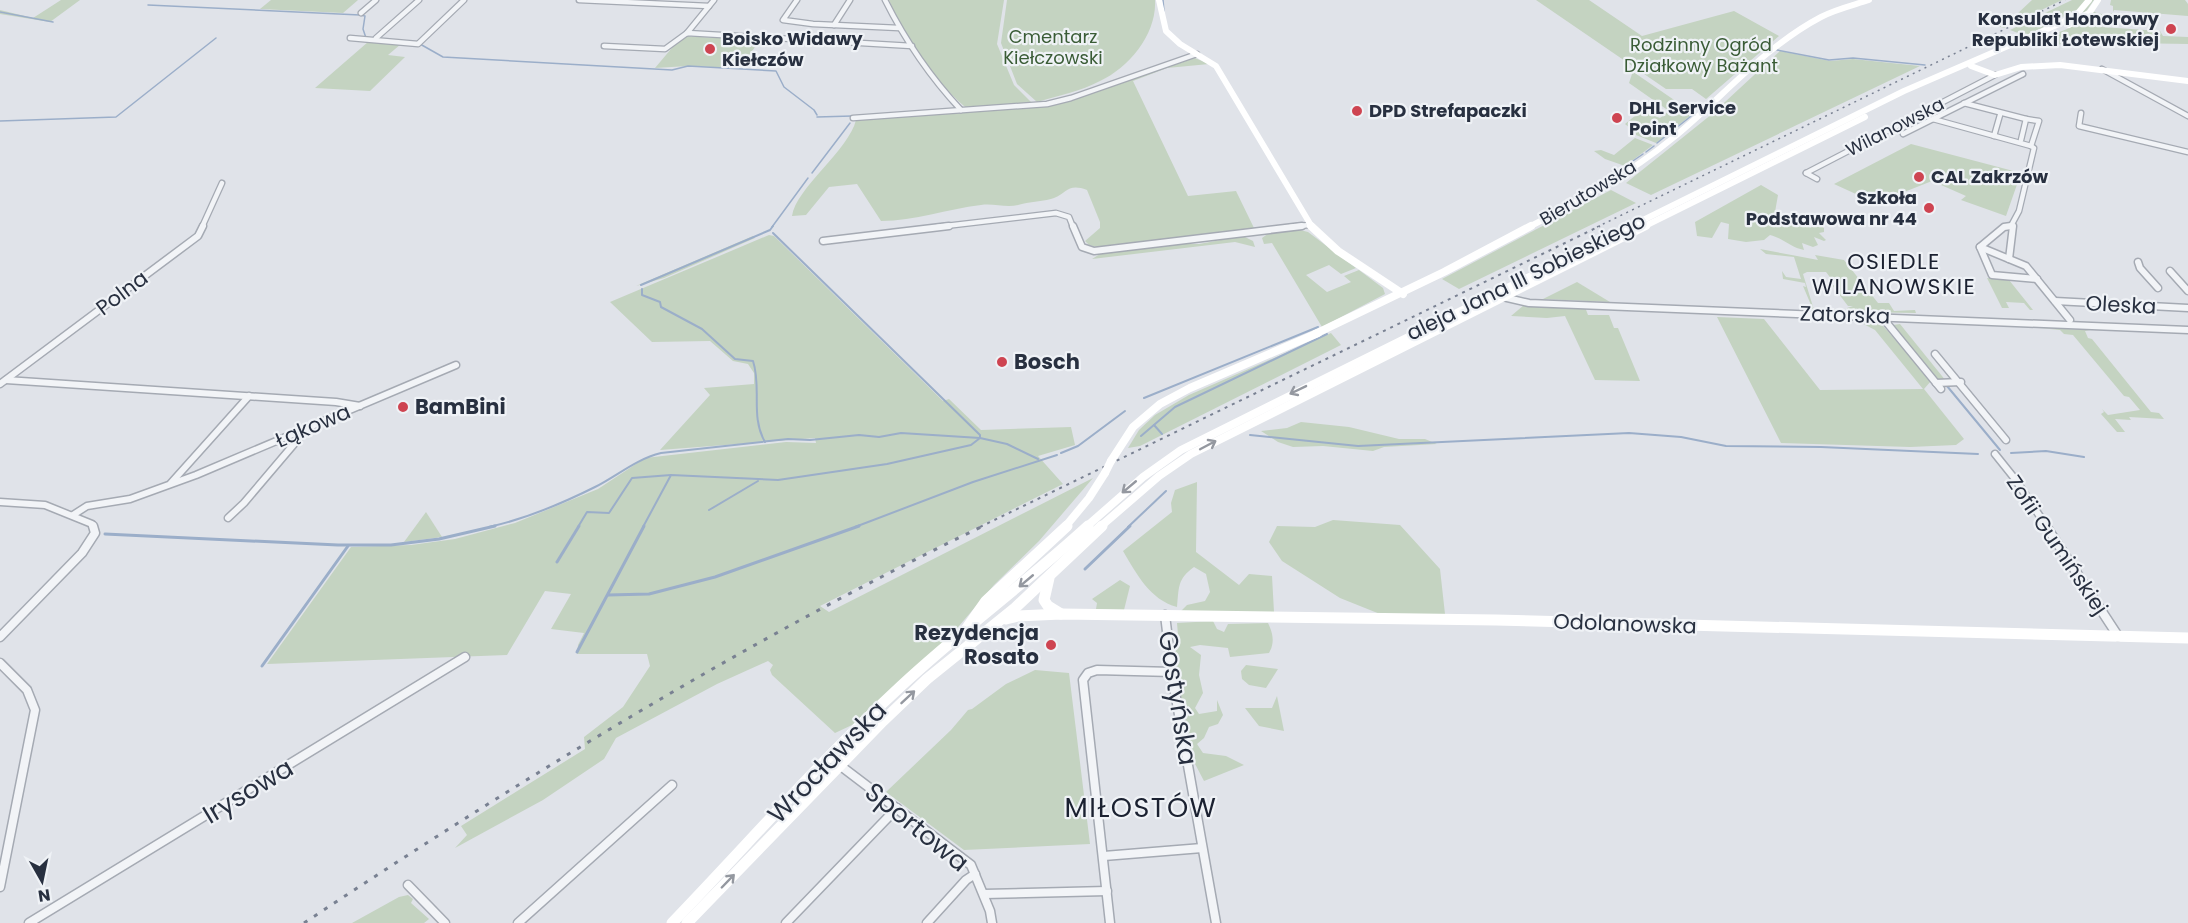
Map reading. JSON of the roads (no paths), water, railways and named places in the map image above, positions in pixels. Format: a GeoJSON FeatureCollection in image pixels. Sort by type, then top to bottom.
{"type":"FeatureCollection","features":[{"type":"Feature","properties":{"kind":"main road"},"geometry":{"type":"LineString","coordinates":[[1159,0],[1166,31],[1180,44],[1216,66],[1309,225],[1338,251],[1400,294]]}},
{"type":"Feature","properties":{"kind":"main road","name":"Bierutowska"},"geometry":{"type":"LineString","coordinates":[[966,630],[973,616],[1082,508],[1133,427],[1160,404],[1190,388],[1315,334],[1353,321],[1607,186],[1672,139],[1789,37],[1824,15],[1869,0]]}},
{"type":"Feature","properties":{"kind":"main road","name":"aleja Jana III Sobieskiego"},"geometry":{"type":"LineString","coordinates":[[993,609],[1135,482],[1194,442],[1846,119],[2060,24],[2080,11],[2089,0]]}},
{"type":"Feature","properties":{"kind":"main road","name":"aleja Jana III Sobieskiego"},"geometry":{"type":"LineString","coordinates":[[1001,620],[1127,502],[1191,454],[1972,63],[2066,27],[2088,13],[2098,0]]}},
{"type":"Feature","properties":{"kind":"main road"},"geometry":{"type":"LineString","coordinates":[[1972,63],[1995,75]]}},
{"type":"Feature","properties":{"kind":"main road","name":"Wilanowska"},"geometry":{"type":"LineString","coordinates":[[1995,75],[2014,68],[2038,65],[2102,69],[2188,81]]}},
{"type":"Feature","properties":{"kind":"main road"},"geometry":{"type":"LineString","coordinates":[[1048,578],[1044,600],[1048,606],[1061,614]]}},
{"type":"Feature","properties":{"kind":"main road","name":"Bierutowska"},"geometry":{"type":"LineString","coordinates":[[993,609],[1002,587]]}},
{"type":"Feature","properties":{"kind":"main road","name":"Odolanowska"},"geometry":{"type":"LineString","coordinates":[[993,609],[1015,608],[1061,614]]}},
{"type":"Feature","properties":{"kind":"main road","name":"Wrocławska"},"geometry":{"type":"LineString","coordinates":[[672,923],[775,817],[829,757],[901,686],[993,609]]}},
{"type":"Feature","properties":{"kind":"main road","name":"Wrocławska"},"geometry":{"type":"LineString","coordinates":[[972,642],[984,627],[993,609]]}},
{"type":"Feature","properties":{"kind":"main road","name":"Odolanowska"},"geometry":{"type":"LineString","coordinates":[[1001,620],[1018,615],[1061,614],[1496,620],[2188,638]]}},
{"type":"Feature","properties":{"kind":"main road","name":"Wrocławska"},"geometry":{"type":"LineString","coordinates":[[687,923],[904,700],[1001,620]]}},
{"type":"Feature","properties":{"kind":"street"},"geometry":{"type":"LineString","coordinates":[[361,13],[376,0]]}},
{"type":"Feature","properties":{"kind":"street"},"geometry":{"type":"LineString","coordinates":[[376,38],[419,0]]}},
{"type":"Feature","properties":{"kind":"street"},"geometry":{"type":"LineString","coordinates":[[350,38],[417,44],[464,0]]}},
{"type":"Feature","properties":{"kind":"street"},"geometry":{"type":"LineString","coordinates":[[579,0],[709,6]]}},
{"type":"Feature","properties":{"kind":"street"},"geometry":{"type":"LineString","coordinates":[[687,33],[714,0]]}},
{"type":"Feature","properties":{"kind":"street"},"geometry":{"type":"LineString","coordinates":[[797,0],[783,20],[899,28]]}},
{"type":"Feature","properties":{"kind":"street"},"geometry":{"type":"LineString","coordinates":[[834,25],[850,0]]}},
{"type":"Feature","properties":{"kind":"street"},"geometry":{"type":"LineString","coordinates":[[885,0],[899,28],[945,93],[961,110]]}},
{"type":"Feature","properties":{"kind":"street"},"geometry":{"type":"LineString","coordinates":[[604,45],[665,50],[670,48],[682,34],[687,33],[912,45]]}},
{"type":"Feature","properties":{"kind":"street"},"geometry":{"type":"LineString","coordinates":[[853,118],[1031,106],[1058,102],[1197,54]]}},
{"type":"Feature","properties":{"kind":"street"},"geometry":{"type":"LineString","coordinates":[[2102,69],[2188,116]]}},
{"type":"Feature","properties":{"kind":"street"},"geometry":{"type":"LineString","coordinates":[[1903,134],[2023,74]]}},
{"type":"Feature","properties":{"kind":"street","name":"Wilanowska"},"geometry":{"type":"LineString","coordinates":[[1817,179],[1806,173],[1995,75]]}},
{"type":"Feature","properties":{"kind":"street"},"geometry":{"type":"LineString","coordinates":[[1964,103],[2039,121],[2031,146]]}},
{"type":"Feature","properties":{"kind":"street"},"geometry":{"type":"LineString","coordinates":[[2081,113],[2079,126],[2188,152]]}},
{"type":"Feature","properties":{"kind":"street"},"geometry":{"type":"LineString","coordinates":[[1994,136],[2000,115]]}},
{"type":"Feature","properties":{"kind":"street"},"geometry":{"type":"LineString","coordinates":[[1933,119],[2034,148],[2019,211],[2011,226]]}},
{"type":"Feature","properties":{"kind":"street"},"geometry":{"type":"LineString","coordinates":[[2021,140],[2026,119]]}},
{"type":"Feature","properties":{"kind":"street","name":"Polna"},"geometry":{"type":"LineString","coordinates":[[3,382],[198,236],[222,183]]}},
{"type":"Feature","properties":{"kind":"street"},"geometry":{"type":"LineString","coordinates":[[824,241],[1058,213],[1071,218],[1082,247],[1094,251],[1309,225]]}},
{"type":"Feature","properties":{"kind":"street"},"geometry":{"type":"LineString","coordinates":[[1980,248],[2004,227],[2011,226]]}},
{"type":"Feature","properties":{"kind":"street"},"geometry":{"type":"LineString","coordinates":[[2009,259],[2014,230],[2011,226]]}},
{"type":"Feature","properties":{"kind":"street"},"geometry":{"type":"LineString","coordinates":[[1980,248],[2026,266],[2070,320]]}},
{"type":"Feature","properties":{"kind":"street"},"geometry":{"type":"LineString","coordinates":[[1980,248],[1992,275],[2037,279]]}},
{"type":"Feature","properties":{"kind":"street"},"geometry":{"type":"LineString","coordinates":[[2138,262],[2140,268],[2158,288]]}},
{"type":"Feature","properties":{"kind":"street"},"geometry":{"type":"LineString","coordinates":[[2170,271],[2188,291]]}},
{"type":"Feature","properties":{"kind":"street","name":"Zatorska"},"geometry":{"type":"LineString","coordinates":[[1503,297],[1529,303],[2188,330]]}},
{"type":"Feature","properties":{"kind":"street","name":"Oleska"},"geometry":{"type":"LineString","coordinates":[[2055,301],[2188,308]]}},
{"type":"Feature","properties":{"kind":"street"},"geometry":{"type":"LineString","coordinates":[[1882,317],[1939,386],[1960,382]]}},
{"type":"Feature","properties":{"kind":"street"},"geometry":{"type":"LineString","coordinates":[[1935,354],[2006,440]]}},
{"type":"Feature","properties":{"kind":"street","name":"Łąkowa"},"geometry":{"type":"LineString","coordinates":[[73,515],[87,506],[117,502],[169,485],[456,365]]}},
{"type":"Feature","properties":{"kind":"street"},"geometry":{"type":"LineString","coordinates":[[3,382],[249,396],[336,402],[360,406]]}},
{"type":"Feature","properties":{"kind":"street","name":"Łąkowa"},"geometry":{"type":"LineString","coordinates":[[169,485],[249,396]]}},
{"type":"Feature","properties":{"kind":"street"},"geometry":{"type":"LineString","coordinates":[[228,518],[244,504],[300,437],[300,431]]}},
{"type":"Feature","properties":{"kind":"street","name":"Zofii Gumińskiej"},"geometry":{"type":"LineString","coordinates":[[1995,454],[2021,488],[2118,636]]}},
{"type":"Feature","properties":{"kind":"street"},"geometry":{"type":"LineString","coordinates":[[0,502],[45,505],[73,515],[94,526],[95,533],[93,539],[0,637]]}},
{"type":"Feature","properties":{"kind":"street","name":"Gostyńska"},"geometry":{"type":"LineString","coordinates":[[1165,615],[1172,672],[1216,923]]}},
{"type":"Feature","properties":{"kind":"street","name":"Irysowa"},"geometry":{"type":"LineString","coordinates":[[29,923],[465,657]]}},
{"type":"Feature","properties":{"kind":"street"},"geometry":{"type":"LineString","coordinates":[[0,663],[31,695],[34,711],[0,887]]}},
{"type":"Feature","properties":{"kind":"street"},"geometry":{"type":"LineString","coordinates":[[1110,923],[1083,689],[1085,675],[1097,670],[1172,672]]}},
{"type":"Feature","properties":{"kind":"street","name":"Sportowa"},"geometry":{"type":"LineString","coordinates":[[829,757],[971,865],[984,894],[992,923]]}},
{"type":"Feature","properties":{"kind":"street"},"geometry":{"type":"LineString","coordinates":[[518,923],[672,785]]}},
{"type":"Feature","properties":{"kind":"street"},"geometry":{"type":"LineString","coordinates":[[786,923],[897,808]]}},
{"type":"Feature","properties":{"kind":"street"},"geometry":{"type":"LineString","coordinates":[[1104,856],[1202,848]]}},
{"type":"Feature","properties":{"kind":"street"},"geometry":{"type":"LineString","coordinates":[[927,923],[966,880],[975,874]]}},
{"type":"Feature","properties":{"kind":"street"},"geometry":{"type":"LineString","coordinates":[[408,885],[446,923]]}},
{"type":"Feature","properties":{"kind":"street"},"geometry":{"type":"LineString","coordinates":[[984,894],[1107,891]]}},
{"type":"Feature","properties":{"kind":"waterway"},"geometry":{"type":"LineString","coordinates":[[1163,0],[1164,11]]}},
{"type":"Feature","properties":{"kind":"waterway"},"geometry":{"type":"LineString","coordinates":[[148,5],[360,15],[365,16],[363,29],[366,38]]}},
{"type":"Feature","properties":{"kind":"waterway"},"geometry":{"type":"LineString","coordinates":[[0,12],[53,22]]}},
{"type":"Feature","properties":{"kind":"waterway"},"geometry":{"type":"LineString","coordinates":[[0,121],[116,117],[216,38]]}},
{"type":"Feature","properties":{"kind":"waterway"},"geometry":{"type":"LineString","coordinates":[[420,44],[443,57],[672,70],[688,66],[776,71],[784,87],[814,110],[817,115]]}},
{"type":"Feature","properties":{"kind":"waterway"},"geometry":{"type":"LineString","coordinates":[[1777,50],[1829,60],[1853,58],[1925,65]]}},
{"type":"Feature","properties":{"kind":"waterway"},"geometry":{"type":"LineString","coordinates":[[1657,143],[1695,113]]}},
{"type":"Feature","properties":{"kind":"waterway"},"geometry":{"type":"LineString","coordinates":[[817,117],[852,116]]}},
{"type":"Feature","properties":{"kind":"waterway"},"geometry":{"type":"LineString","coordinates":[[812,173],[850,123]]}},
{"type":"Feature","properties":{"kind":"waterway"},"geometry":{"type":"LineString","coordinates":[[1646,152],[1654,146]]}},
{"type":"Feature","properties":{"kind":"waterway"},"geometry":{"type":"LineString","coordinates":[[1627,165],[1643,154]]}},
{"type":"Feature","properties":{"kind":"waterway"},"geometry":{"type":"LineString","coordinates":[[772,227],[808,178]]}},
{"type":"Feature","properties":{"kind":"waterway"},"geometry":{"type":"LineString","coordinates":[[641,285],[770,230],[773,226]]}},
{"type":"Feature","properties":{"kind":"waterway"},"geometry":{"type":"LineString","coordinates":[[773,233],[980,435],[980,438]]}},
{"type":"Feature","properties":{"kind":"waterway"},"geometry":{"type":"LineString","coordinates":[[642,289],[642,295],[660,302],[661,307],[702,329],[735,359],[753,361],[757,381],[758,422],[765,442]]}},
{"type":"Feature","properties":{"kind":"waterway"},"geometry":{"type":"LineString","coordinates":[[1144,398],[1318,327]]}},
{"type":"Feature","properties":{"kind":"waterway"},"geometry":{"type":"LineString","coordinates":[[1141,436],[1175,407],[1327,334]]}},
{"type":"Feature","properties":{"kind":"waterway"},"geometry":{"type":"LineString","coordinates":[[1947,386],[2000,450]]}},
{"type":"Feature","properties":{"kind":"waterway"},"geometry":{"type":"LineString","coordinates":[[1061,453],[1078,446],[1125,411]]}},
{"type":"Feature","properties":{"kind":"waterway"},"geometry":{"type":"LineString","coordinates":[[1154,425],[1162,434]]}},
{"type":"Feature","properties":{"kind":"waterway"},"geometry":{"type":"LineString","coordinates":[[765,442],[859,435],[879,437],[901,433],[980,438]]}},
{"type":"Feature","properties":{"kind":"waterway"},"geometry":{"type":"LineString","coordinates":[[1250,435],[1358,446],[1629,433],[1681,437],[1726,446],[1821,447],[1978,454]]}},
{"type":"Feature","properties":{"kind":"waterway"},"geometry":{"type":"LineString","coordinates":[[671,475],[778,480],[887,464],[971,445],[980,438]]}},
{"type":"Feature","properties":{"kind":"waterway"},"geometry":{"type":"LineString","coordinates":[[980,438],[1007,444],[1038,459]]}},
{"type":"Feature","properties":{"kind":"waterway"},"geometry":{"type":"LineString","coordinates":[[489,527],[556,505],[595,487],[643,459],[661,453],[765,442]]}},
{"type":"Feature","properties":{"kind":"waterway"},"geometry":{"type":"LineString","coordinates":[[2011,453],[2046,451],[2084,457]]}},
{"type":"Feature","properties":{"kind":"waterway"},"geometry":{"type":"LineString","coordinates":[[855,527],[973,482],[1057,455]]}},
{"type":"Feature","properties":{"kind":"waterway"},"geometry":{"type":"LineString","coordinates":[[578,527],[587,512],[609,513],[632,478],[671,475]]}},
{"type":"Feature","properties":{"kind":"waterway"},"geometry":{"type":"LineString","coordinates":[[643,527],[671,475]]}},
{"type":"Feature","properties":{"kind":"waterway"},"geometry":{"type":"LineString","coordinates":[[709,510],[758,481]]}},
{"type":"Feature","properties":{"kind":"waterway"},"geometry":{"type":"LineString","coordinates":[[1128,527],[1166,491]]}},
{"type":"Feature","properties":{"kind":"waterway"},"geometry":{"type":"LineString","coordinates":[[105,534],[338,545],[391,545],[439,539],[495,526]]}},
{"type":"Feature","properties":{"kind":"waterway"},"geometry":{"type":"LineString","coordinates":[[557,562],[579,526]]}},
{"type":"Feature","properties":{"kind":"waterway"},"geometry":{"type":"LineString","coordinates":[[577,652],[644,526]]}},
{"type":"Feature","properties":{"kind":"waterway"},"geometry":{"type":"LineString","coordinates":[[608,595],[649,594],[715,577],[859,526]]}},
{"type":"Feature","properties":{"kind":"waterway"},"geometry":{"type":"LineString","coordinates":[[1085,569],[1130,526]]}},
{"type":"Feature","properties":{"kind":"waterway"},"geometry":{"type":"LineString","coordinates":[[262,666],[348,546]]}},
{"type":"Feature","properties":{"kind":"railway"},"geometry":{"type":"LineString","coordinates":[[1597,227],[2065,0]]}},
{"type":"Feature","properties":{"kind":"railway"},"geometry":{"type":"LineString","coordinates":[[980,527],[1600,226]]}},
{"type":"Feature","properties":{"kind":"railway"},"geometry":{"type":"LineString","coordinates":[[304,923],[469,816],[722,663],[895,570],[983,526]]}},
{"type":"Feature","properties":{"kind":"place","name":"Konsulat Honorowy Republiki Łotewskiej"},"geometry":{"type":"Point","coordinates":[2171,29]}},
{"type":"Feature","properties":{"kind":"place","name":"Boisko Widawy Kiełczów"},"geometry":{"type":"Point","coordinates":[710,49]}},
{"type":"Feature","properties":{"kind":"place","name":"DPD Strefapaczki"},"geometry":{"type":"Point","coordinates":[1357,111]}},
{"type":"Feature","properties":{"kind":"place","name":"DHL Service Point"},"geometry":{"type":"Point","coordinates":[1617,118]}},
{"type":"Feature","properties":{"kind":"place","name":"CAL Zakrzów"},"geometry":{"type":"Point","coordinates":[1919,177]}},
{"type":"Feature","properties":{"kind":"place","name":"Szkoła Podstawowa nr 44"},"geometry":{"type":"Point","coordinates":[1929,208]}},
{"type":"Feature","properties":{"kind":"place","name":"Bosch"},"geometry":{"type":"Point","coordinates":[1002,362]}},
{"type":"Feature","properties":{"kind":"place","name":"BamBini"},"geometry":{"type":"Point","coordinates":[403,407]}},
{"type":"Feature","properties":{"kind":"place","name":"Rezydencja Rosato"},"geometry":{"type":"Point","coordinates":[1051,645]}},
{"type":"Feature","properties":{"kind":"district","name":"OSIEDLE WILANOWSKIE"},"geometry":{"type":"Point","coordinates":[1894,274]}},
{"type":"Feature","properties":{"kind":"district","name":"MIŁOSTÓW"},"geometry":{"type":"Point","coordinates":[1141,808]}},
{"type":"Feature","properties":{"kind":"park label","name":"Cmentarz Kiełczowski"},"geometry":{"type":"Point","coordinates":[1053,47]}},
{"type":"Feature","properties":{"kind":"park label","name":"Rodzinny Ogród Działkowy Bażant"},"geometry":{"type":"Point","coordinates":[1701,55]}}]}
